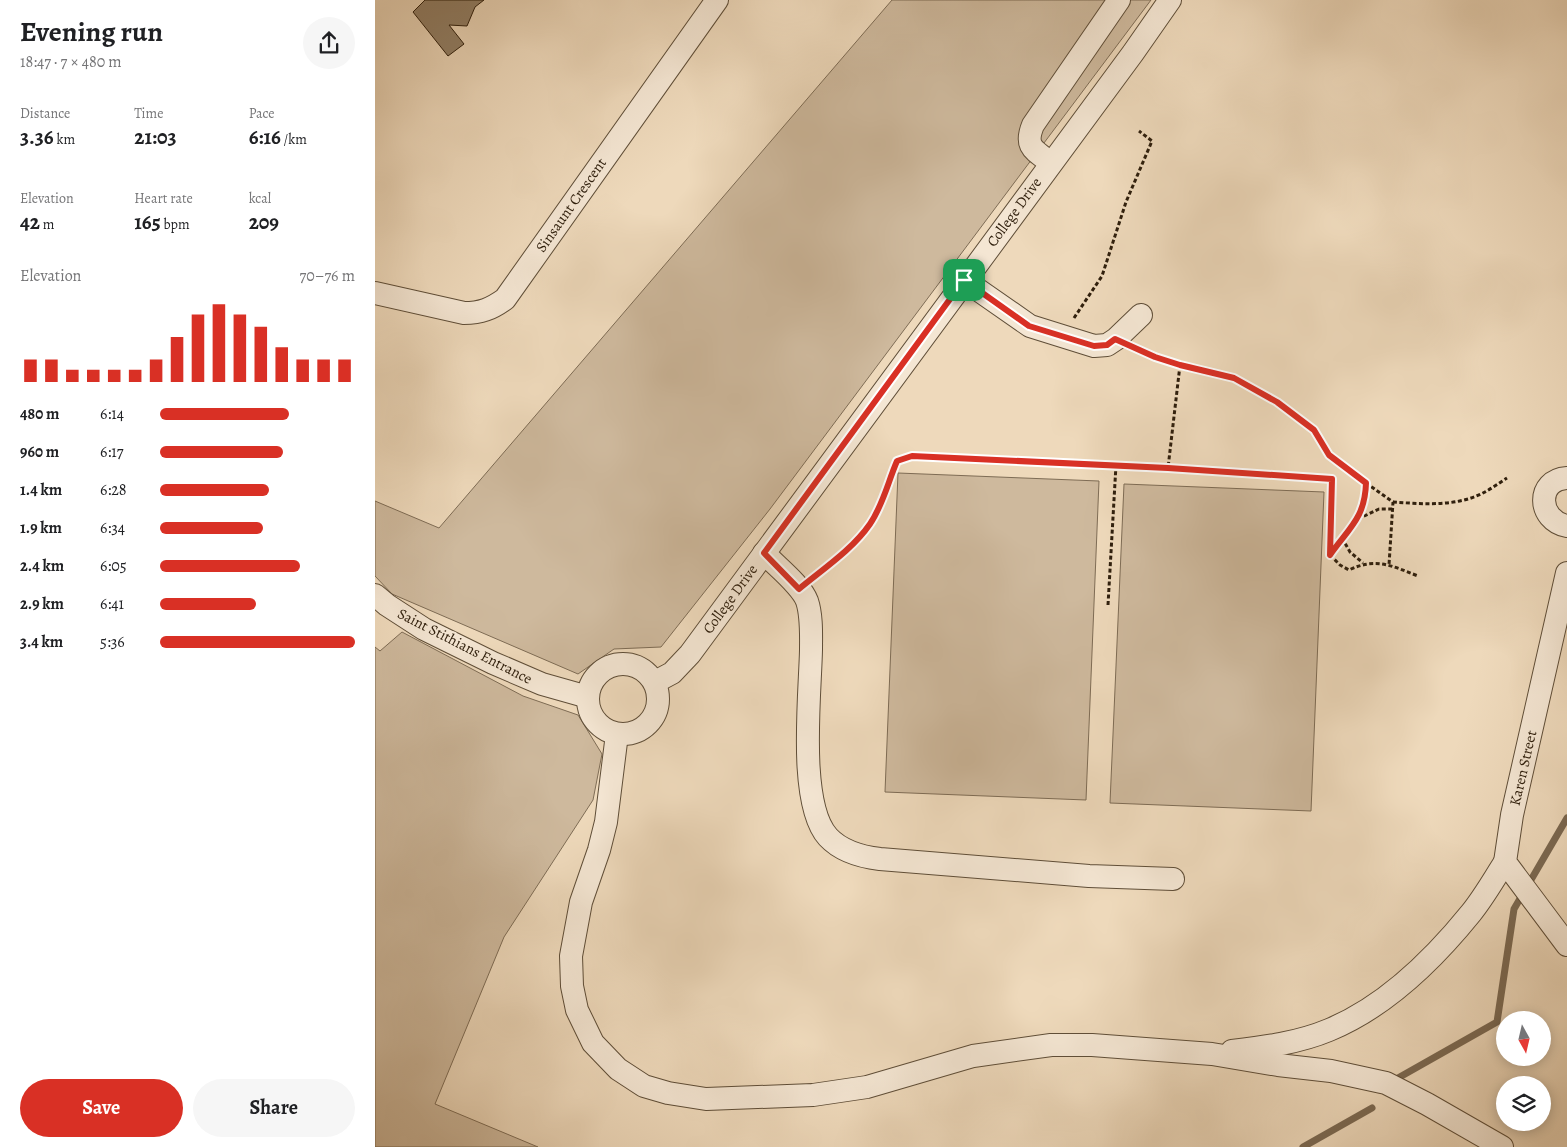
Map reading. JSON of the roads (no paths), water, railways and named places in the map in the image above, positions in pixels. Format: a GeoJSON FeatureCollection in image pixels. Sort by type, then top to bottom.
{"type":"FeatureCollection","features":[{"type":"Feature","properties":{"kind":"street","name":"Sinsaunt Crescent"},"geometry":{"type":"LineString","coordinates":[[375,293],[464,313],[486,311],[505,299],[717,0]]}},
{"type":"Feature","properties":{"kind":"street"},"geometry":{"type":"LineString","coordinates":[[1051,163],[1031,146],[1028,137],[1033,125],[1119,0]]}},
{"type":"Feature","properties":{"kind":"street","name":"College Drive"},"geometry":{"type":"LineString","coordinates":[[655,682],[672,672],[690,654],[1133,53],[1170,0]]}},
{"type":"Feature","properties":{"kind":"street"},"geometry":{"type":"LineString","coordinates":[[964,280],[1029,326],[1094,346],[1107,345],[1141,315]]}},
{"type":"Feature","properties":{"kind":"street"},"geometry":{"type":"LineString","coordinates":[[1567,478],[1553,483],[1547,490],[1544,499],[1549,517],[1556,523],[1567,526]]}},
{"type":"Feature","properties":{"kind":"street"},"geometry":{"type":"LineString","coordinates":[[764,553],[799,589],[809,608],[811,638],[808,774],[815,812],[829,838],[841,847],[864,857],[880,859],[1089,876],[1173,879]]}},
{"type":"Feature","properties":{"kind":"street","name":"Karen Street"},"geometry":{"type":"LineString","coordinates":[[1511,871],[1512,815],[1567,573]]}},
{"type":"Feature","properties":{"kind":"street","name":"Saint Stithians Entrance"},"geometry":{"type":"LineString","coordinates":[[375,595],[424,629],[493,663],[542,684],[588,697]]}},
{"type":"Feature","properties":{"kind":"street"},"geometry":{"type":"LineString","coordinates":[[616,664],[627,664],[638,667],[648,673],[655,682],[659,693],[659,704],[655,716],[648,725],[637,732],[626,735],[617,734],[603,728],[594,720],[589,709],[588,697],[590,686],[596,676],[616,664]]}},
{"type":"Feature","properties":{"kind":"street"},"geometry":{"type":"LineString","coordinates":[[617,734],[606,822],[599,850],[581,902],[571,956],[572,986],[577,1010],[593,1043],[618,1070],[644,1086],[668,1093],[706,1099],[813,1095],[867,1087],[973,1056],[1051,1045],[1092,1045],[1212,1054],[1278,1065],[1331,1071],[1385,1083],[1427,1104],[1502,1147]]}},
{"type":"Feature","properties":{"kind":"street"},"geometry":{"type":"LineString","coordinates":[[1212,1054],[1283,1044],[1328,1030],[1354,1018],[1385,998],[1437,950],[1511,871],[1567,945]]}},
{"type":"Feature","properties":{"kind":"waterway"},"geometry":{"type":"LineString","coordinates":[[1398,1078],[1497,1022],[1514,909],[1567,818]]}},
{"type":"Feature","properties":{"kind":"waterway"},"geometry":{"type":"LineString","coordinates":[[1303,1147],[1372,1108]]}}]}
